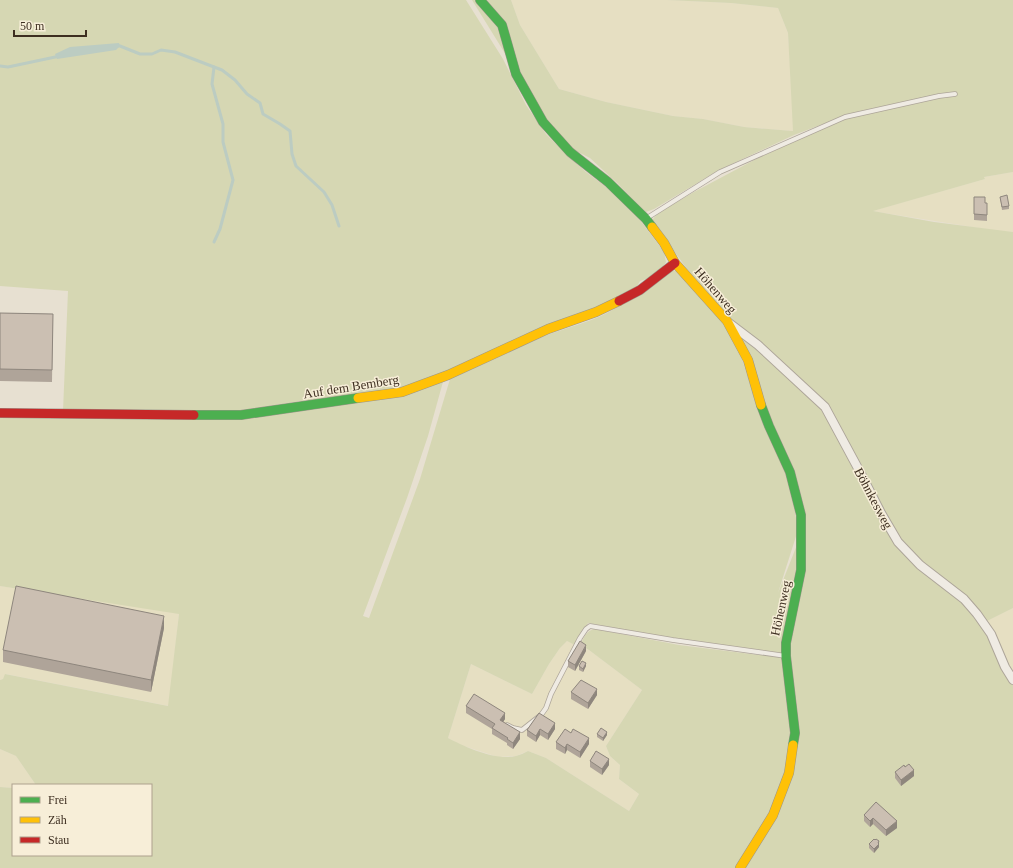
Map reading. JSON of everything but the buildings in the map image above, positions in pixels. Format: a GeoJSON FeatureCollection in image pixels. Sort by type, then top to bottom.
{"type":"FeatureCollection","features":[{"type":"Feature","properties":{"kind":"street","name":"Höhenweg"},"geometry":{"type":"LineString","coordinates":[[480,0],[502,25],[516,74],[543,122],[570,152],[608,182],[646,218],[676,263],[727,321],[748,360],[757,394],[769,426],[790,472],[801,515],[801,570],[786,643],[786,656],[795,733],[789,773],[773,815],[740,868]]}},
{"type":"Feature","properties":{"kind":"street","name":"Auf dem Bemberg"},"geometry":{"type":"LineString","coordinates":[[0,413],[241,415],[402,392],[448,375],[548,329],[596,312],[640,290],[676,263]]}},
{"type":"Feature","properties":{"kind":"street","name":"Böhnkesweg"},"geometry":{"type":"LineString","coordinates":[[727,321],[758,345],[825,407],[898,542],[920,565],[964,600],[977,614],[991,634],[1005,667],[1013,680]]}},
{"type":"Feature","properties":{"kind":"lane"},"geometry":{"type":"LineString","coordinates":[[646,218],[720,172],[845,117],[939,96],[955,94]]}},
{"type":"Feature","properties":{"kind":"lane","name":"Höhenweg"},"geometry":{"type":"LineString","coordinates":[[507,725],[522,730],[541,715],[546,708],[551,694],[580,638],[590,626],[673,640],[786,656]]}},
{"type":"Feature","properties":{"kind":"shaded area"},"geometry":{"type":"Polygon","coordinates":[[[511,0],[667,0],[731,3],[778,8],[788,33],[794,131],[744,127],[703,119],[673,116],[606,102],[559,89],[520,25],[511,0]]]}},
{"type":"Feature","properties":{"kind":"shaded area"},"geometry":{"type":"Polygon","coordinates":[[[119,43],[120,46],[116,50],[57,59],[55,54],[70,47],[119,43]]]}},
{"type":"Feature","properties":{"kind":"shaded area"},"geometry":{"type":"Polygon","coordinates":[[[1013,172],[1013,232],[998,231],[872,211],[985,179],[984,177],[1013,172]]]}},
{"type":"Feature","properties":{"kind":"shaded area"},"geometry":{"type":"Polygon","coordinates":[[[0,586],[179,613],[169,706],[6,674],[3,679],[0,680],[0,586]]]}},
{"type":"Feature","properties":{"kind":"shaded area"},"geometry":{"type":"Polygon","coordinates":[[[1013,608],[1013,678],[985,622],[1013,608]]]}},
{"type":"Feature","properties":{"kind":"shaded area"},"geometry":{"type":"Polygon","coordinates":[[[567,641],[589,650],[642,690],[606,746],[610,756],[620,765],[619,779],[639,794],[629,811],[546,758],[528,751],[516,756],[498,757],[461,745],[448,738],[471,664],[532,694],[549,664],[567,641]]]}},
{"type":"Feature","properties":{"kind":"shaded area"},"geometry":{"type":"Polygon","coordinates":[[[0,749],[16,756],[35,784],[12,784],[12,788],[0,787],[0,749]]]}},
{"type":"Feature","properties":{"kind":"green space"},"geometry":{"type":"Polygon","coordinates":[[[0,0],[466,0],[503,59],[526,105],[546,134],[586,172],[610,190],[634,212],[664,252],[666,262],[660,271],[649,278],[640,281],[636,288],[599,310],[545,329],[446,371],[428,436],[407,498],[363,616],[369,618],[420,479],[450,379],[547,335],[586,322],[607,313],[670,271],[676,271],[683,276],[723,322],[733,338],[742,359],[753,393],[786,473],[792,492],[798,530],[778,593],[806,522],[790,471],[760,396],[742,340],[725,312],[687,269],[653,222],[653,219],[658,213],[694,192],[756,159],[824,127],[823,124],[794,135],[719,170],[654,209],[646,212],[590,158],[576,151],[552,128],[534,104],[514,68],[472,0],[511,0],[520,25],[559,89],[606,102],[673,116],[703,119],[744,127],[793,131],[788,33],[778,8],[731,3],[667,0],[1013,0],[1013,172],[984,177],[985,179],[873,211],[934,222],[1013,232],[1013,608],[985,622],[965,599],[931,573],[905,546],[901,548],[926,573],[972,609],[988,631],[1003,666],[1013,682],[1013,868],[0,868],[0,787],[12,788],[12,856],[152,856],[152,784],[35,784],[16,756],[0,749],[0,680],[3,679],[5,674],[168,706],[179,614],[0,586],[0,415],[234,418],[318,409],[308,400],[244,410],[169,413],[63,411],[68,291],[0,286],[0,0]],[[588,623],[575,645],[567,641],[560,648],[532,694],[471,664],[448,738],[472,749],[499,757],[518,756],[528,751],[546,758],[629,811],[639,794],[619,779],[620,765],[610,756],[606,746],[642,690],[589,650],[580,645],[589,631],[595,629],[679,645],[759,655],[760,651],[658,636],[588,623]]]}},
{"type":"Feature","properties":{"kind":"waterway"},"geometry":{"type":"LineString","coordinates":[[117,46],[140,54],[152,54],[161,50],[175,52],[222,70],[235,80],[247,94],[260,103],[263,114],[290,131],[292,154],[296,166],[324,192],[332,205],[339,226]]}},
{"type":"Feature","properties":{"kind":"waterway"},"geometry":{"type":"LineString","coordinates":[[0,66],[8,67],[60,56]]}},
{"type":"Feature","properties":{"kind":"waterway"},"geometry":{"type":"LineString","coordinates":[[214,67],[212,84],[223,124],[223,142],[233,180],[220,229],[214,242]]}},
{"type":"Feature","properties":{"kind":"traffic: fast"},"geometry":{"type":"LineString","coordinates":[[480,0],[502,25],[516,74],[543,122],[570,152],[608,182],[646,219],[652,227]]}},
{"type":"Feature","properties":{"kind":"traffic: fast"},"geometry":{"type":"LineString","coordinates":[[194,415],[241,415],[358,398]]}},
{"type":"Feature","properties":{"kind":"traffic: fast"},"geometry":{"type":"LineString","coordinates":[[761,405],[790,472],[801,515],[801,570],[786,643],[786,656],[795,733],[793,745]]}},
{"type":"Feature","properties":{"kind":"traffic: slow"},"geometry":{"type":"LineString","coordinates":[[652,227],[664,243],[675,263],[727,321],[748,360],[761,405]]}},
{"type":"Feature","properties":{"kind":"traffic: slow"},"geometry":{"type":"LineString","coordinates":[[358,398],[402,392],[448,375],[548,329],[596,312],[619,301]]}},
{"type":"Feature","properties":{"kind":"traffic: slow"},"geometry":{"type":"LineString","coordinates":[[740,868],[773,815],[789,773],[793,745]]}},
{"type":"Feature","properties":{"kind":"traffic: jam"},"geometry":{"type":"LineString","coordinates":[[619,301],[640,290],[675,263]]}},
{"type":"Feature","properties":{"kind":"traffic: jam"},"geometry":{"type":"LineString","coordinates":[[0,413],[194,415]]}}]}
